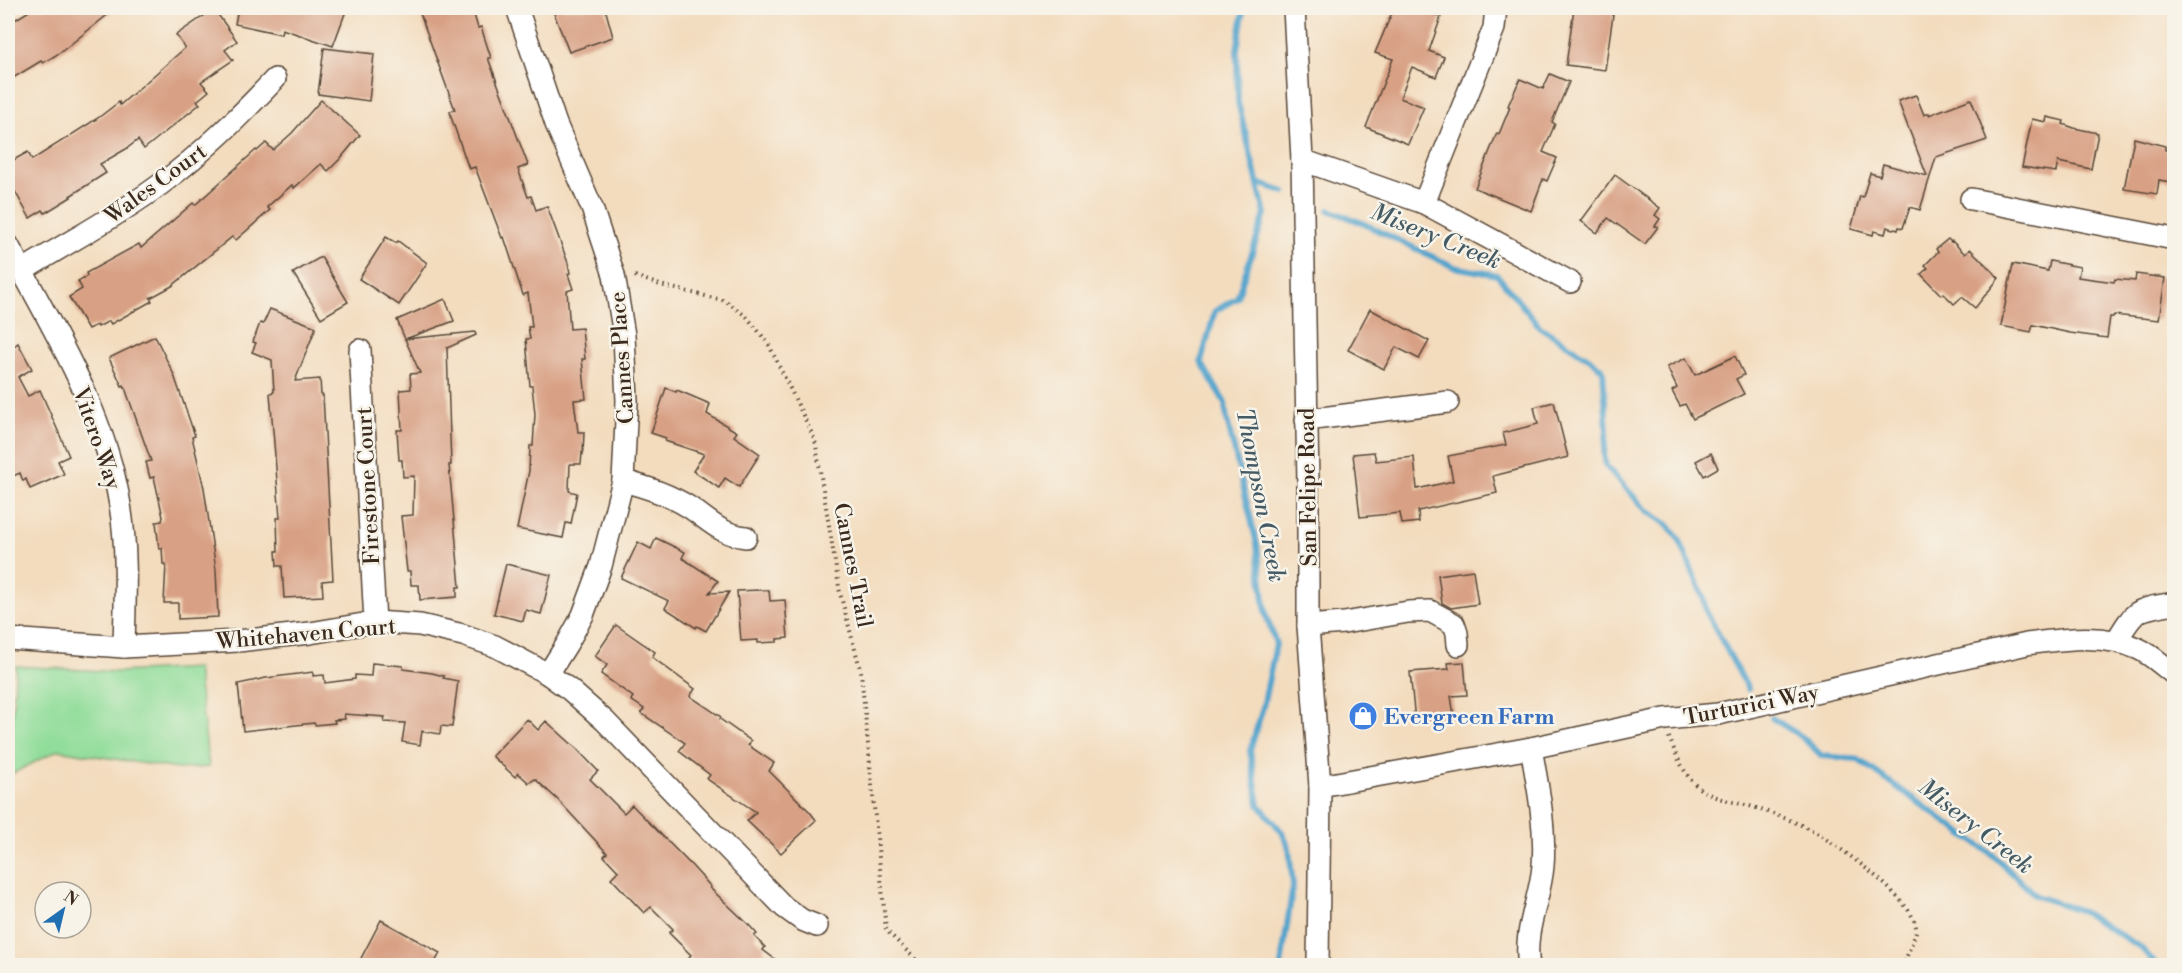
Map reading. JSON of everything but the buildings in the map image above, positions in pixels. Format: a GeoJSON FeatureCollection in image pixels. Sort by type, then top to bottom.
{"type":"FeatureCollection","features":[{"type":"Feature","properties":{"kind":"street","name":"Cannes Place"},"geometry":{"type":"LineString","coordinates":[[517,8],[556,124],[592,208],[614,275],[624,335],[627,401],[623,482],[593,591],[567,644],[548,674]]}},
{"type":"Feature","properties":{"kind":"street","name":"San Felipe Road"},"geometry":{"type":"LineString","coordinates":[[1294,8],[1302,160],[1308,483],[1308,626],[1320,786],[1318,966]]}},
{"type":"Feature","properties":{"kind":"street"},"geometry":{"type":"LineString","coordinates":[[1425,203],[1494,28],[1496,8]]}},
{"type":"Feature","properties":{"kind":"street","name":"Wales Court"},"geometry":{"type":"LineString","coordinates":[[22,271],[160,185],[221,134],[275,79]]}},
{"type":"Feature","properties":{"kind":"street"},"geometry":{"type":"LineString","coordinates":[[1302,160],[1425,203],[1570,282]]}},
{"type":"Feature","properties":{"kind":"street"},"geometry":{"type":"LineString","coordinates":[[1971,199],[2175,239]]}},
{"type":"Feature","properties":{"kind":"street","name":"Vitero Way"},"geometry":{"type":"LineString","coordinates":[[8,245],[73,370],[93,413],[108,455],[120,504],[124,535],[126,572],[124,647]]}},
{"type":"Feature","properties":{"kind":"street","name":"Firestone Court"},"geometry":{"type":"LineString","coordinates":[[360,350],[375,622]]}},
{"type":"Feature","properties":{"kind":"street"},"geometry":{"type":"LineString","coordinates":[[1306,420],[1448,402]]}},
{"type":"Feature","properties":{"kind":"street"},"geometry":{"type":"LineString","coordinates":[[623,482],[657,491],[690,508],[724,532],[746,537]]}},
{"type":"Feature","properties":{"kind":"street"},"geometry":{"type":"LineString","coordinates":[[2117,640],[2138,610],[2175,603]]}},
{"type":"Feature","properties":{"kind":"street"},"geometry":{"type":"LineString","coordinates":[[1308,626],[1430,611],[1454,624],[1458,645]]}},
{"type":"Feature","properties":{"kind":"street","name":"Whitehaven Court"},"geometry":{"type":"LineString","coordinates":[[8,639],[124,647],[238,641],[310,633],[375,622],[420,626],[463,635],[495,646],[548,674],[570,690],[605,721],[784,908],[802,920],[817,926]]}},
{"type":"Feature","properties":{"kind":"street","name":"Turturici Way"},"geometry":{"type":"LineString","coordinates":[[1320,786],[1531,748],[1665,719],[1718,714],[2027,644],[2071,638],[2117,640],[2142,650],[2175,674]]}},
{"type":"Feature","properties":{"kind":"street"},"geometry":{"type":"LineString","coordinates":[[1529,966],[1528,932],[1543,867],[1540,796],[1531,748]]}},
{"type":"Feature","properties":{"kind":"path","name":"Cannes Trail"},"geometry":{"type":"LineString","coordinates":[[614,275],[631,275],[660,285],[726,301],[747,317],[768,343],[815,440],[840,593],[861,672],[886,930],[915,959],[917,966]]}},
{"type":"Feature","properties":{"kind":"path"},"geometry":{"type":"LineString","coordinates":[[1665,719],[1669,738],[1680,762],[1692,781],[1701,790],[1713,796],[1758,808],[1816,833],[1839,848],[1898,898],[1914,919],[1916,932],[1903,966]]}},
{"type":"Feature","properties":{"kind":"green space"},"geometry":{"type":"Polygon","coordinates":[[[16,666],[118,672],[197,668],[209,767],[178,769],[58,750],[8,776],[16,666]]]}},
{"type":"Feature","properties":{"kind":"waterway","name":"Thompson Creek"},"geometry":{"type":"LineString","coordinates":[[1244,8],[1237,50],[1238,102],[1265,214],[1237,298],[1215,311],[1201,362],[1225,403],[1227,420],[1257,544],[1266,615],[1276,644],[1263,707],[1250,751],[1259,805],[1282,832],[1289,848],[1293,885],[1281,966]]}},
{"type":"Feature","properties":{"kind":"waterway","name":"Misery Creek"},"geometry":{"type":"LineString","coordinates":[[1258,183],[1285,192]]}},
{"type":"Feature","properties":{"kind":"waterway","name":"Misery Creek"},"geometry":{"type":"LineString","coordinates":[[1329,210],[1360,222],[1454,267],[1497,275],[1540,327],[1603,370],[1607,431],[1604,454],[1606,466],[1646,510],[1668,525],[1680,541],[1704,600],[1706,611],[1748,689]]}},
{"type":"Feature","properties":{"kind":"waterway","name":"Misery Creek"},"geometry":{"type":"LineString","coordinates":[[1772,718],[1802,737],[1822,756],[1857,759],[1993,855],[2036,896],[2079,910],[2140,947],[2158,966]]}},
{"type":"Feature","properties":{"kind":"place","name":"Evergreen Farm"},"geometry":{"type":"Point","coordinates":[1363,716]}}]}
